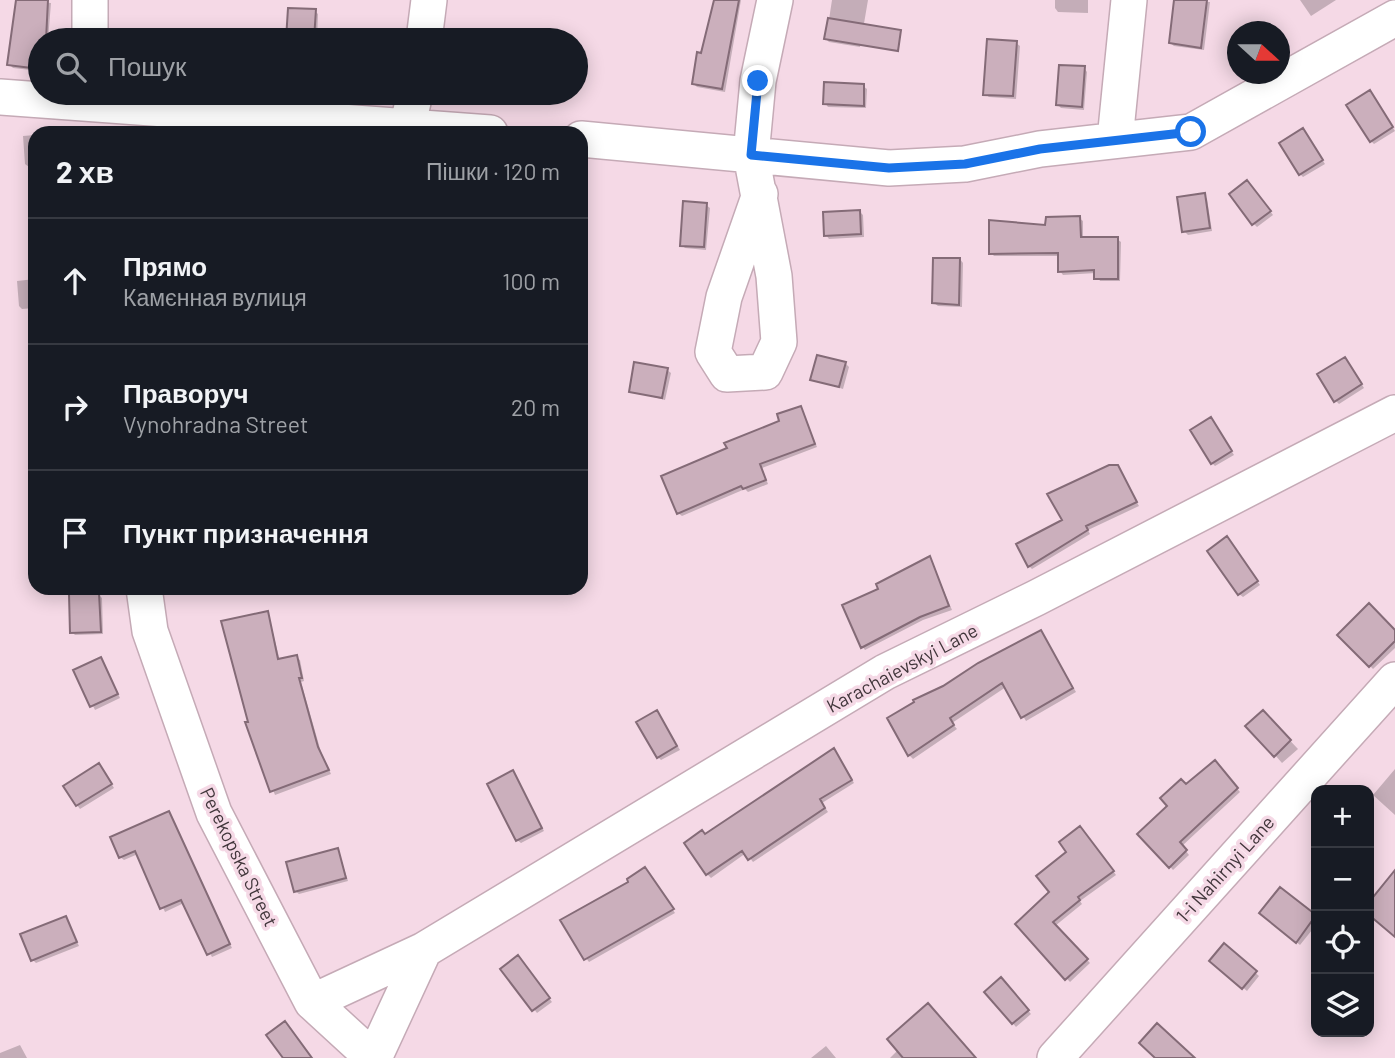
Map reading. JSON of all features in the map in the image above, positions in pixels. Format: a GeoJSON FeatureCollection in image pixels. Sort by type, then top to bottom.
{"type":"FeatureCollection","features":[{"type":"Feature","properties":{"kind":"street"},"geometry":{"type":"LineString","coordinates":[[90,0],[90,28]]}},
{"type":"Feature","properties":{"kind":"street"},"geometry":{"type":"LineString","coordinates":[[426,28],[429,0]]}},
{"type":"Feature","properties":{"kind":"street"},"geometry":{"type":"LineString","coordinates":[[760,194],[751,155],[758,81],[775,0]]}},
{"type":"Feature","properties":{"kind":"street"},"geometry":{"type":"LineString","coordinates":[[1115,140],[1129,0]]}},
{"type":"Feature","properties":{"kind":"street"},"geometry":{"type":"LineString","coordinates":[[588,140],[901,167],[965,164],[1040,149],[1191,132],[1395,18]]}},
{"type":"Feature","properties":{"kind":"street"},"geometry":{"type":"LineString","coordinates":[[0,96],[28,100]]}},
{"type":"Feature","properties":{"kind":"street"},"geometry":{"type":"LineString","coordinates":[[62,105],[97,110],[345,126]]}},
{"type":"Feature","properties":{"kind":"street"},"geometry":{"type":"LineString","coordinates":[[408,126],[412,105]]}},
{"type":"Feature","properties":{"kind":"street","name":"Karachaievskyi Lane"},"geometry":{"type":"LineString","coordinates":[[312,1002],[424,950],[885,672],[1049,592],[1395,413]]}},
{"type":"Feature","properties":{"kind":"street","name":"Perekopska Street"},"geometry":{"type":"LineString","coordinates":[[145,595],[150,631],[214,813],[312,1002],[374,1058]]}},
{"type":"Feature","properties":{"kind":"street","name":"1-i Nahirnyi Lane"},"geometry":{"type":"LineString","coordinates":[[1055,1058],[1395,680]]}},
{"type":"Feature","properties":{"kind":"street"},"geometry":{"type":"LineString","coordinates":[[374,1058],[424,950]]}},
{"type":"Feature","properties":{"kind":"building"},"geometry":{"type":"Polygon","coordinates":[[[16,0],[48,0],[47,28],[28,28],[28,68],[7,65],[16,0]]]}},
{"type":"Feature","properties":{"kind":"building"},"geometry":{"type":"Polygon","coordinates":[[[714,0],[739,0],[722,89],[692,84],[697,52],[701,53],[714,0]]]}},
{"type":"Feature","properties":{"kind":"building"},"geometry":{"type":"Polygon","coordinates":[[[1174,0],[1207,0],[1201,48],[1169,43],[1174,0]]]}},
{"type":"Feature","properties":{"kind":"building"},"geometry":{"type":"Polygon","coordinates":[[[288,8],[316,9],[315,28],[287,28],[288,8]]]}},
{"type":"Feature","properties":{"kind":"building"},"geometry":{"type":"Polygon","coordinates":[[[828,18],[901,30],[898,51],[824,39],[828,18]]]}},
{"type":"Feature","properties":{"kind":"building"},"geometry":{"type":"Polygon","coordinates":[[[987,39],[1017,41],[1013,96],[983,95],[987,39]]]}},
{"type":"Feature","properties":{"kind":"building"},"geometry":{"type":"Polygon","coordinates":[[[1059,65],[1085,66],[1082,107],[1056,105],[1059,65]]]}},
{"type":"Feature","properties":{"kind":"building"},"geometry":{"type":"Polygon","coordinates":[[[824,82],[864,84],[864,106],[823,104],[824,82]]]}},
{"type":"Feature","properties":{"kind":"building"},"geometry":{"type":"Polygon","coordinates":[[[1370,90],[1393,127],[1370,142],[1346,105],[1370,90]]]}},
{"type":"Feature","properties":{"kind":"building"},"geometry":{"type":"Polygon","coordinates":[[[1303,128],[1323,160],[1299,175],[1279,143],[1303,128]]]}},
{"type":"Feature","properties":{"kind":"building"},"geometry":{"type":"Polygon","coordinates":[[[1247,180],[1271,211],[1252,225],[1229,194],[1247,180]]]}},
{"type":"Feature","properties":{"kind":"building"},"geometry":{"type":"Polygon","coordinates":[[[1205,193],[1210,228],[1182,232],[1177,197],[1205,193]]]}},
{"type":"Feature","properties":{"kind":"building"},"geometry":{"type":"Polygon","coordinates":[[[683,201],[707,203],[704,247],[680,246],[683,201]]]}},
{"type":"Feature","properties":{"kind":"building"},"geometry":{"type":"Polygon","coordinates":[[[860,210],[861,234],[824,236],[823,212],[860,210]]]}},
{"type":"Feature","properties":{"kind":"building"},"geometry":{"type":"Polygon","coordinates":[[[1080,216],[1081,237],[1118,237],[1118,279],[1094,279],[1094,270],[1058,272],[1058,253],[989,254],[989,220],[1045,225],[1046,217],[1080,216]]]}},
{"type":"Feature","properties":{"kind":"building"},"geometry":{"type":"Polygon","coordinates":[[[933,258],[960,258],[959,305],[932,303],[933,258]]]}},
{"type":"Feature","properties":{"kind":"building"},"geometry":{"type":"Polygon","coordinates":[[[817,355],[846,362],[839,387],[810,380],[817,355]]]}},
{"type":"Feature","properties":{"kind":"building"},"geometry":{"type":"Polygon","coordinates":[[[1345,357],[1362,384],[1334,402],[1317,374],[1345,357]]]}},
{"type":"Feature","properties":{"kind":"building"},"geometry":{"type":"Polygon","coordinates":[[[634,362],[668,368],[662,398],[629,392],[634,362]]]}},
{"type":"Feature","properties":{"kind":"building"},"geometry":{"type":"Polygon","coordinates":[[[801,406],[815,444],[760,464],[766,480],[743,489],[741,486],[677,514],[661,476],[727,448],[724,443],[779,421],[777,414],[801,406]]]}},
{"type":"Feature","properties":{"kind":"building"},"geometry":{"type":"Polygon","coordinates":[[[1211,417],[1232,451],[1211,464],[1190,430],[1211,417]]]}},
{"type":"Feature","properties":{"kind":"building"},"geometry":{"type":"Polygon","coordinates":[[[1109,465],[1118,465],[1137,502],[1086,526],[1088,530],[1028,567],[1016,544],[1062,520],[1047,494],[1109,465]]]}},
{"type":"Feature","properties":{"kind":"building"},"geometry":{"type":"Polygon","coordinates":[[[1227,536],[1258,581],[1238,595],[1207,551],[1227,536]]]}},
{"type":"Feature","properties":{"kind":"building"},"geometry":{"type":"Polygon","coordinates":[[[930,556],[949,606],[920,617],[861,648],[842,605],[878,589],[876,584],[930,556]]]}},
{"type":"Feature","properties":{"kind":"building"},"geometry":{"type":"Polygon","coordinates":[[[69,595],[99,595],[101,632],[70,633],[69,595]]]}},
{"type":"Feature","properties":{"kind":"building"},"geometry":{"type":"Polygon","coordinates":[[[1369,603],[1395,630],[1395,641],[1369,667],[1337,635],[1369,603]]]}},
{"type":"Feature","properties":{"kind":"building"},"geometry":{"type":"Polygon","coordinates":[[[268,611],[278,659],[297,655],[302,678],[299,678],[318,747],[329,770],[270,792],[245,722],[248,722],[221,621],[268,611]]]}},
{"type":"Feature","properties":{"kind":"building"},"geometry":{"type":"Polygon","coordinates":[[[1041,630],[1073,688],[1021,718],[1002,683],[950,718],[954,725],[908,756],[887,718],[914,702],[913,700],[943,686],[978,663],[1041,630]]]}},
{"type":"Feature","properties":{"kind":"building"},"geometry":{"type":"Polygon","coordinates":[[[101,657],[118,694],[90,707],[73,670],[101,657]]]}},
{"type":"Feature","properties":{"kind":"building"},"geometry":{"type":"Polygon","coordinates":[[[657,710],[677,746],[657,758],[636,722],[657,710]]]}},
{"type":"Feature","properties":{"kind":"building"},"geometry":{"type":"Polygon","coordinates":[[[1263,710],[1291,740],[1274,757],[1245,726],[1263,710]]]}},
{"type":"Feature","properties":{"kind":"building"},"geometry":{"type":"Polygon","coordinates":[[[834,748],[852,780],[820,799],[825,808],[748,860],[742,851],[706,875],[684,843],[702,830],[705,834],[834,748]]]}},
{"type":"Feature","properties":{"kind":"building"},"geometry":{"type":"Polygon","coordinates":[[[1215,760],[1238,788],[1180,842],[1187,850],[1169,868],[1137,834],[1167,806],[1160,798],[1181,779],[1186,784],[1215,760]]]}},
{"type":"Feature","properties":{"kind":"building"},"geometry":{"type":"Polygon","coordinates":[[[99,763],[112,784],[76,806],[63,786],[99,763]]]}},
{"type":"Feature","properties":{"kind":"building"},"geometry":{"type":"Polygon","coordinates":[[[513,770],[542,828],[516,841],[487,784],[513,770]]]}},
{"type":"Feature","properties":{"kind":"building"},"geometry":{"type":"Polygon","coordinates":[[[169,811],[230,944],[207,955],[181,900],[160,909],[135,851],[119,858],[110,837],[169,811]]]}},
{"type":"Feature","properties":{"kind":"building"},"geometry":{"type":"Polygon","coordinates":[[[1080,826],[1114,871],[1078,897],[1080,900],[1053,922],[1088,959],[1065,980],[1015,924],[1049,892],[1036,876],[1066,852],[1059,842],[1080,826]]]}},
{"type":"Feature","properties":{"kind":"building"},"geometry":{"type":"Polygon","coordinates":[[[338,848],[346,878],[294,892],[286,862],[338,848]]]}},
{"type":"Feature","properties":{"kind":"building"},"geometry":{"type":"Polygon","coordinates":[[[645,867],[674,909],[584,960],[560,920],[628,882],[627,879],[645,867]]]}},
{"type":"Feature","properties":{"kind":"building"},"geometry":{"type":"Polygon","coordinates":[[[1395,870],[1395,937],[1374,919],[1374,896],[1395,870]]]}},
{"type":"Feature","properties":{"kind":"building"},"geometry":{"type":"Polygon","coordinates":[[[1280,887],[1311,911],[1311,922],[1296,943],[1259,913],[1280,887]]]}},
{"type":"Feature","properties":{"kind":"building"},"geometry":{"type":"Polygon","coordinates":[[[66,916],[77,942],[31,961],[20,934],[66,916]]]}},
{"type":"Feature","properties":{"kind":"building"},"geometry":{"type":"Polygon","coordinates":[[[1224,943],[1257,971],[1242,989],[1209,961],[1224,943]]]}},
{"type":"Feature","properties":{"kind":"building"},"geometry":{"type":"Polygon","coordinates":[[[518,955],[550,998],[532,1011],[500,969],[518,955]]]}},
{"type":"Feature","properties":{"kind":"building"},"geometry":{"type":"Polygon","coordinates":[[[1001,977],[1029,1010],[1012,1024],[984,992],[1001,977]]]}},
{"type":"Feature","properties":{"kind":"building"},"geometry":{"type":"Polygon","coordinates":[[[928,1003],[976,1058],[903,1058],[887,1039],[928,1003]]]}},
{"type":"Feature","properties":{"kind":"building"},"geometry":{"type":"Polygon","coordinates":[[[285,1021],[312,1058],[283,1058],[266,1035],[285,1021]]]}},
{"type":"Feature","properties":{"kind":"building"},"geometry":{"type":"Polygon","coordinates":[[[1157,1023],[1195,1058],[1155,1058],[1139,1043],[1157,1023]]]}},
{"type":"Feature","properties":{"kind":"route"},"geometry":{"type":"LineString","coordinates":[[758,81],[751,155],[889,168],[965,164],[1040,149],[1191,132]]}}]}
